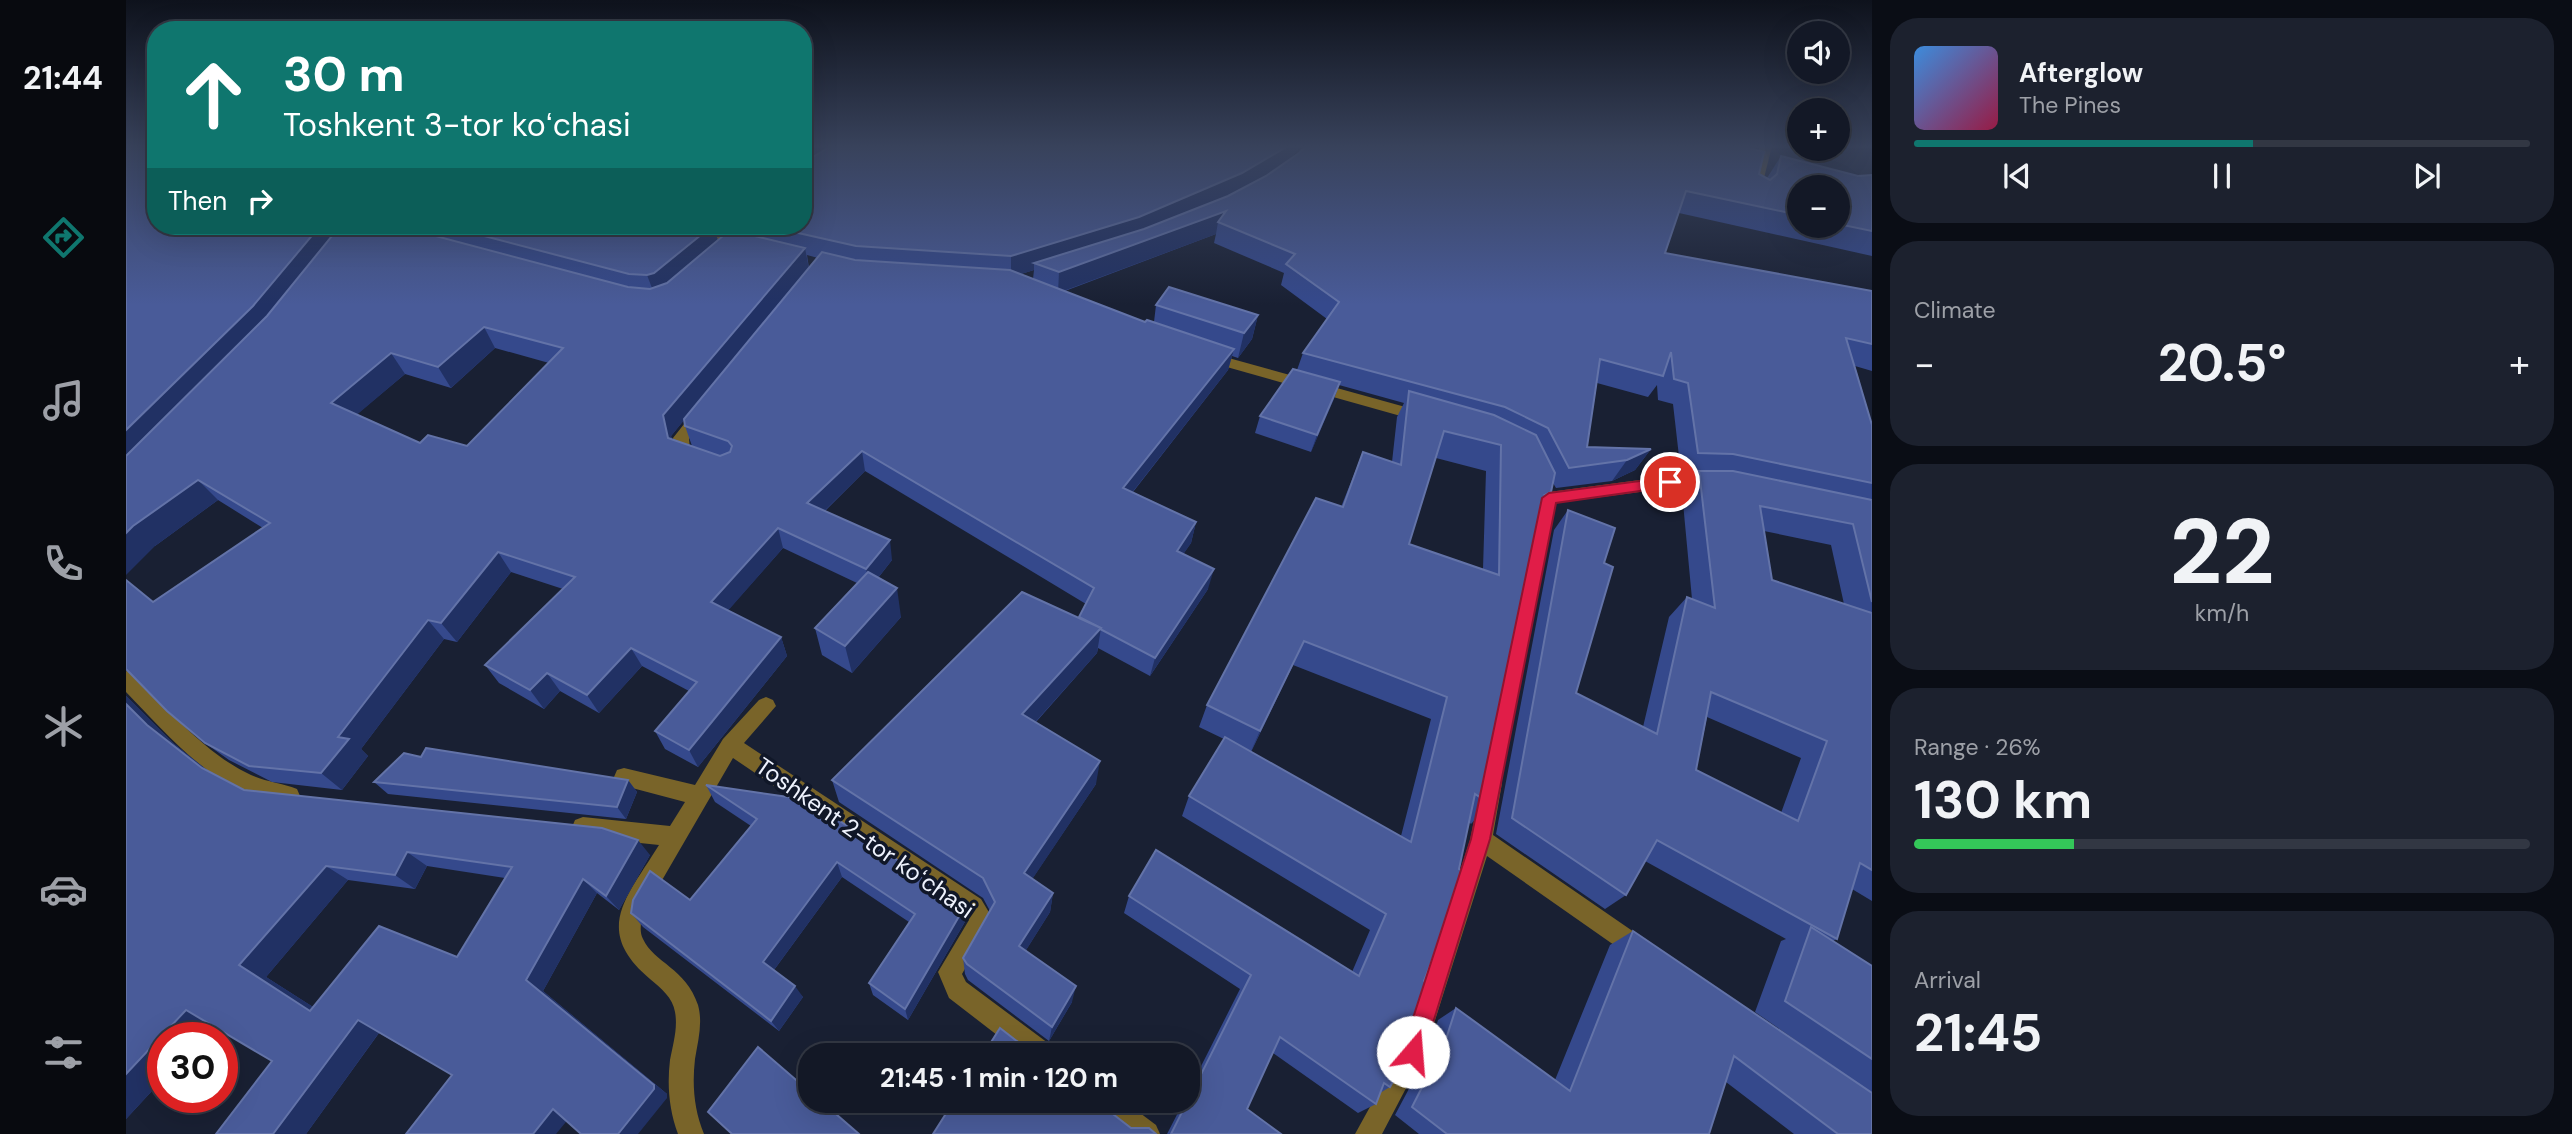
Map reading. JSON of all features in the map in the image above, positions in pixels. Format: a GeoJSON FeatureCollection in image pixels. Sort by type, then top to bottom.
{"type":"FeatureCollection","features":[{"type":"Feature","properties":{"kind":"street"},"geometry":{"type":"LineString","coordinates":[[719,235],[734,248]]}},
{"type":"Feature","properties":{"kind":"street"},"geometry":{"type":"LineString","coordinates":[[1189,351],[1434,420]]}},
{"type":"Feature","properties":{"kind":"street"},"geometry":{"type":"LineString","coordinates":[[707,406],[681,438],[680,446],[683,452],[690,456],[716,464]]}},
{"type":"Feature","properties":{"kind":"street"},"geometry":{"type":"LineString","coordinates":[[1547,500],[1670,482],[1728,486]]}},
{"type":"Feature","properties":{"kind":"street"},"geometry":{"type":"LineString","coordinates":[[126,679],[183,737],[221,769],[269,794],[310,798]]}},
{"type":"Feature","properties":{"kind":"street","name":"Toshkent 2-tor koʻchasi"},"geometry":{"type":"LineString","coordinates":[[691,1134],[686,1123],[681,1068],[690,1022],[685,1002],[676,986],[634,950],[628,936],[627,923],[698,796],[730,745],[766,706]]}},
{"type":"Feature","properties":{"kind":"street","name":"Toshkent 2-tor koʻchasi"},"geometry":{"type":"LineString","coordinates":[[730,745],[973,907],[982,919],[950,972],[957,990],[1028,1043]]}},
{"type":"Feature","properties":{"kind":"street"},"geometry":{"type":"LineString","coordinates":[[1368,1134],[1413,1052],[1481,839],[1497,758]]}},
{"type":"Feature","properties":{"kind":"street"},"geometry":{"type":"LineString","coordinates":[[624,777],[698,796]]}},
{"type":"Feature","properties":{"kind":"street"},"geometry":{"type":"LineString","coordinates":[[567,825],[675,837]]}},
{"type":"Feature","properties":{"kind":"street"},"geometry":{"type":"LineString","coordinates":[[1481,839],[1660,964]]}},
{"type":"Feature","properties":{"kind":"street"},"geometry":{"type":"LineString","coordinates":[[1120,1113],[1147,1134]]}},
{"type":"Feature","properties":{"kind":"building"},"geometry":{"type":"Polygon","coordinates":[[[126,199],[147,199],[147,235],[312,235],[253,306],[126,430],[126,199]]]}},
{"type":"Feature","properties":{"kind":"building"},"geometry":{"type":"Polygon","coordinates":[[[812,199],[1181,199],[1139,217],[1011,256],[856,246],[807,235],[812,235],[812,199]]]}},
{"type":"Feature","properties":{"kind":"building"},"geometry":{"type":"Polygon","coordinates":[[[1221,199],[1683,199],[1665,253],[1872,291],[1872,344],[1846,338],[1872,425],[1872,483],[1733,454],[1698,453],[1688,383],[1674,379],[1671,352],[1663,376],[1600,359],[1587,447],[1651,449],[1627,460],[1569,468],[1548,428],[1505,407],[1303,353],[1339,302],[1286,264],[1295,254],[1218,222],[1226,211],[1059,272],[1034,263],[1144,229],[1221,199]]]}},
{"type":"Feature","properties":{"kind":"building"},"geometry":{"type":"Polygon","coordinates":[[[1723,199],[1787,199],[1787,212],[1723,199]]]}},
{"type":"Feature","properties":{"kind":"building"},"geometry":{"type":"Polygon","coordinates":[[[1850,199],[1872,199],[1872,231],[1850,226],[1850,199]]]}},
{"type":"Feature","properties":{"kind":"building"},"geometry":{"type":"Polygon","coordinates":[[[333,235],[432,235],[628,287],[650,289],[667,283],[724,235],[751,235],[805,248],[663,415],[668,438],[720,456],[730,452],[732,446],[728,441],[685,426],[684,419],[822,252],[855,260],[1010,270],[1145,322],[1147,320],[1234,349],[1123,488],[1196,522],[1177,551],[1214,569],[1155,658],[1079,617],[1094,588],[862,451],[807,503],[890,540],[866,569],[778,528],[711,602],[781,637],[689,750],[655,731],[697,682],[631,648],[587,695],[547,673],[530,690],[485,665],[575,577],[498,552],[441,623],[428,620],[338,737],[349,739],[321,773],[249,766],[205,743],[167,711],[126,669],[126,580],[153,602],[270,523],[198,480],[126,533],[126,456],[267,316],[333,235]],[[484,327],[438,367],[391,353],[331,403],[420,443],[428,435],[467,446],[563,348],[484,327]]]}},
{"type":"Feature","properties":{"kind":"building"},"geometry":{"type":"Polygon","coordinates":[[[480,235],[701,235],[654,273],[629,274],[480,235]]]}},
{"type":"Feature","properties":{"kind":"building"},"geometry":{"type":"Polygon","coordinates":[[[1169,287],[1258,315],[1244,333],[1156,305],[1169,287]]]}},
{"type":"Feature","properties":{"kind":"building"},"geometry":{"type":"Polygon","coordinates":[[[1293,369],[1340,382],[1317,435],[1260,416],[1293,369]]]}},
{"type":"Feature","properties":{"kind":"building"},"geometry":{"type":"Polygon","coordinates":[[[1409,391],[1494,415],[1536,435],[1555,473],[1551,492],[1545,495],[1550,497],[1490,804],[1475,794],[1459,869],[1466,873],[1424,981],[1434,989],[1419,1034],[1390,1087],[1384,1083],[1376,1104],[1280,1037],[1247,1109],[1281,1134],[1171,1134],[1182,1113],[1200,1113],[1200,1076],[1251,975],[1129,896],[1156,850],[1359,976],[1386,914],[1189,796],[1225,737],[1411,842],[1447,697],[1304,641],[1260,731],[1207,705],[1316,498],[1343,507],[1363,452],[1401,465],[1409,391]],[[1444,431],[1409,544],[1499,575],[1501,445],[1444,431]]]}},
{"type":"Feature","properties":{"kind":"building"},"geometry":{"type":"Polygon","coordinates":[[[1699,471],[1733,471],[1872,500],[1872,602],[1853,524],[1760,506],[1772,580],[1872,613],[1872,870],[1860,863],[1837,939],[1657,840],[1626,895],[1512,818],[1568,510],[1615,528],[1604,563],[1613,567],[1576,693],[1657,734],[1687,597],[1715,608],[1699,471]],[[1711,692],[1696,770],[1798,821],[1827,741],[1711,692]]]}},
{"type":"Feature","properties":{"kind":"building"},"geometry":{"type":"Polygon","coordinates":[[[868,572],[897,588],[845,646],[815,628],[868,572]]]}},
{"type":"Feature","properties":{"kind":"building"},"geometry":{"type":"Polygon","coordinates":[[[1022,592],[1101,628],[1022,714],[1100,761],[1024,873],[1053,893],[1019,946],[1076,986],[1052,1027],[967,964],[963,958],[995,902],[983,878],[832,780],[1022,592]]]}},
{"type":"Feature","properties":{"kind":"building"},"geometry":{"type":"Polygon","coordinates":[[[126,704],[147,725],[202,768],[244,790],[602,828],[638,840],[606,896],[583,879],[526,980],[654,1085],[654,1089],[618,1134],[581,1134],[553,1109],[533,1134],[406,1134],[452,1075],[358,1020],[273,1134],[216,1134],[232,1113],[238,1113],[238,1105],[272,1061],[238,1041],[238,1022],[206,1022],[186,1010],[175,1022],[147,1022],[147,1052],[126,1074],[126,704]],[[407,852],[395,875],[326,866],[239,965],[310,1011],[379,926],[457,957],[512,867],[407,852]]]}},
{"type":"Feature","properties":{"kind":"building"},"geometry":{"type":"Polygon","coordinates":[[[426,748],[628,780],[617,807],[374,782],[404,753],[421,757],[426,748]]]}},
{"type":"Feature","properties":{"kind":"building"},"geometry":{"type":"Polygon","coordinates":[[[706,785],[809,800],[965,906],[905,1009],[869,983],[915,914],[837,862],[763,962],[795,986],[771,1021],[631,913],[633,900],[650,871],[690,900],[757,819],[706,785]]]}},
{"type":"Feature","properties":{"kind":"building"},"geometry":{"type":"Polygon","coordinates":[[[1811,927],[1872,966],[1872,1059],[1785,1001],[1811,927]]]}},
{"type":"Feature","properties":{"kind":"building"},"geometry":{"type":"Polygon","coordinates":[[[1633,931],[1872,1093],[1872,1134],[1838,1134],[1734,1056],[1709,1134],[1447,1134],[1412,1107],[1445,1042],[1456,1008],[1570,1091],[1633,931]]]}},
{"type":"Feature","properties":{"kind":"building"},"geometry":{"type":"Polygon","coordinates":[[[1000,1028],[1019,1043],[991,1043],[1000,1028]]]}},
{"type":"Feature","properties":{"kind":"building"},"geometry":{"type":"Polygon","coordinates":[[[758,1047],[798,1082],[798,1113],[835,1113],[859,1134],[732,1134],[708,1112],[758,1047]]]}},
{"type":"Feature","properties":{"kind":"building"},"geometry":{"type":"Polygon","coordinates":[[[946,1113],[1112,1113],[1131,1128],[1149,1128],[1156,1134],[933,1134],[946,1113]]]}},
{"type":"Feature","properties":{"kind":"route"},"geometry":{"type":"LineString","coordinates":[[1413,1052],[1481,839],[1549,498],[1670,482]]}}]}
